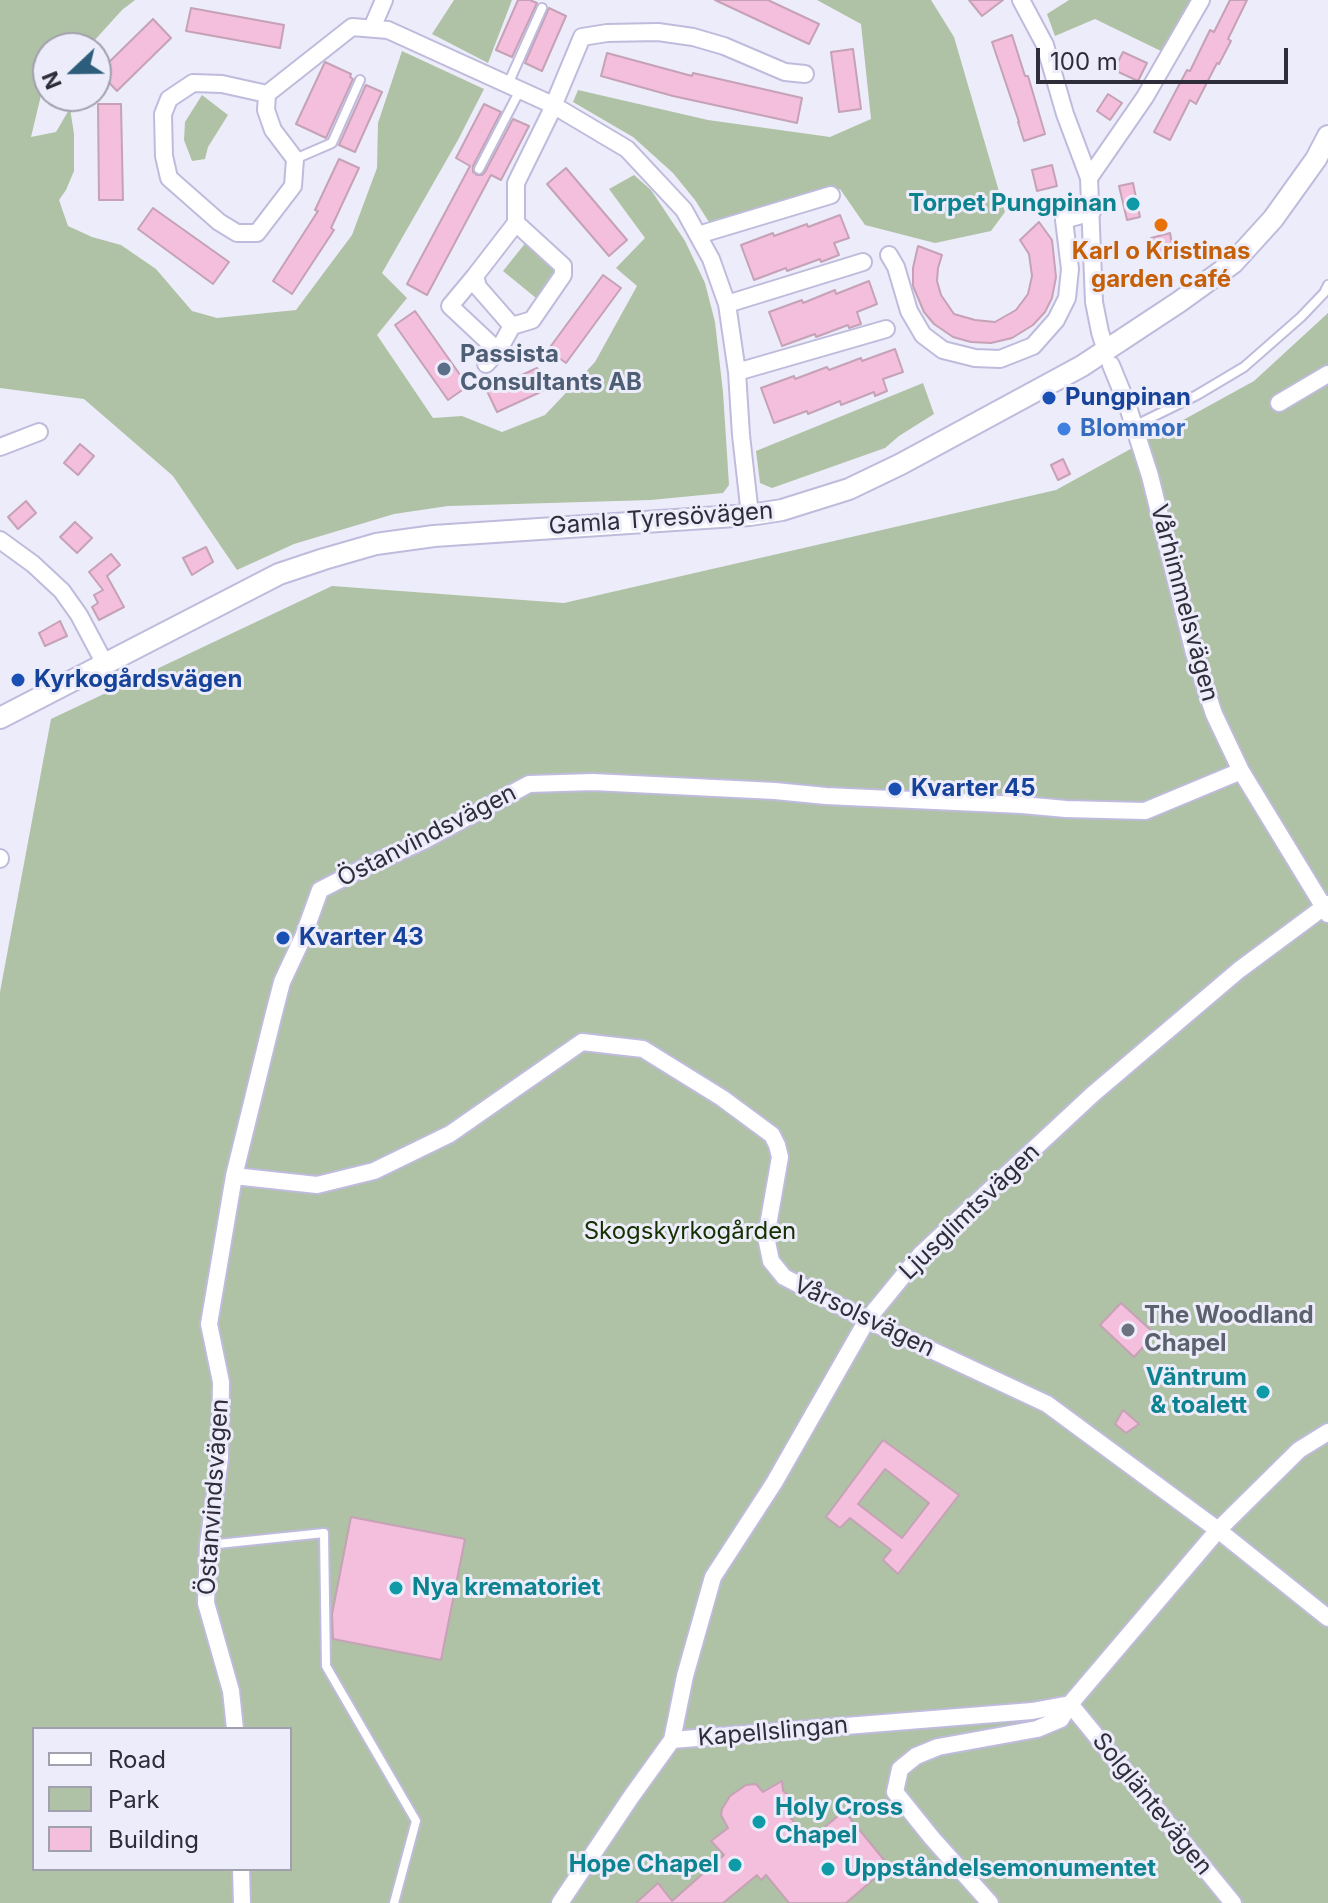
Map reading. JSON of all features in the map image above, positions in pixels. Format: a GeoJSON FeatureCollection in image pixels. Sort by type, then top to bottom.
{"type":"FeatureCollection","features":[{"type":"Feature","properties":{"kind":"street"},"geometry":{"type":"LineString","coordinates":[[372,28],[384,0]]}},
{"type":"Feature","properties":{"kind":"street","name":"Vårhimmelsvägen"},"geometry":{"type":"LineString","coordinates":[[1021,0],[1045,45],[1065,114],[1089,178],[1094,302],[1109,358],[1150,476],[1194,653],[1214,714],[1241,771],[1327,908]]}},
{"type":"Feature","properties":{"kind":"street"},"geometry":{"type":"LineString","coordinates":[[1089,178],[1145,97],[1201,0]]}},
{"type":"Feature","properties":{"kind":"street"},"geometry":{"type":"LineString","coordinates":[[267,94],[222,84],[193,83],[169,99],[163,114],[164,156],[169,178],[219,222],[237,233],[257,233],[293,186],[295,159],[273,130],[266,110],[267,94],[352,27],[388,30],[553,105],[627,149],[684,210],[711,259],[727,304],[737,372],[750,515]]}},
{"type":"Feature","properties":{"kind":"street"},"geometry":{"type":"LineString","coordinates":[[498,351],[450,306],[516,223],[516,183],[582,37],[658,32],[693,37],[724,46],[785,72],[805,74]]}},
{"type":"Feature","properties":{"kind":"street","name":"Gamla Tyresövägen"},"geometry":{"type":"LineString","coordinates":[[0,718],[279,574],[376,544],[434,536],[750,515],[790,508],[849,489],[1082,366],[1109,358],[1233,263],[1273,219],[1316,159],[1328,136]]}},
{"type":"Feature","properties":{"kind":"street"},"geometry":{"type":"LineString","coordinates":[[698,235],[831,195]]}},
{"type":"Feature","properties":{"kind":"street"},"geometry":{"type":"LineString","coordinates":[[889,255],[896,267],[909,311],[923,335],[943,350],[975,358],[1000,359],[1033,346],[1056,320],[1067,298],[1070,269],[1064,220],[1092,212]]}},
{"type":"Feature","properties":{"kind":"street"},"geometry":{"type":"LineString","coordinates":[[486,364],[498,351],[512,326],[532,320],[563,275],[563,266],[516,223]]}},
{"type":"Feature","properties":{"kind":"street"},"geometry":{"type":"LineString","coordinates":[[727,304],[863,262]]}},
{"type":"Feature","properties":{"kind":"street"},"geometry":{"type":"LineString","coordinates":[[475,276],[478,287],[512,326]]}},
{"type":"Feature","properties":{"kind":"street"},"geometry":{"type":"LineString","coordinates":[[737,372],[886,329]]}},
{"type":"Feature","properties":{"kind":"street"},"geometry":{"type":"LineString","coordinates":[[1279,403],[1328,374]]}},
{"type":"Feature","properties":{"kind":"street"},"geometry":{"type":"LineString","coordinates":[[0,447],[39,432]]}},
{"type":"Feature","properties":{"kind":"street"},"geometry":{"type":"LineString","coordinates":[[0,540],[33,564],[62,591],[79,615],[105,664]]}},
{"type":"Feature","properties":{"kind":"street","name":"Östanvindsvägen"},"geometry":{"type":"LineString","coordinates":[[235,1727],[231,1691],[206,1603],[208,1545],[220,1458],[221,1382],[209,1324],[234,1176],[282,982],[320,890],[423,841],[529,784],[602,782],[1081,810],[1145,811],[1241,771]]}},
{"type":"Feature","properties":{"kind":"street","name":"Ljusglimtsvägen"},"geometry":{"type":"LineString","coordinates":[[672,1740],[685,1676],[713,1577],[774,1483],[867,1320],[921,1254],[1093,1094],[1239,970],[1327,908]]}},
{"type":"Feature","properties":{"kind":"street","name":"Vårsolsvägen"},"geometry":{"type":"LineString","coordinates":[[234,1176],[317,1185],[374,1171],[450,1134],[582,1042],[643,1049],[722,1098],[772,1135],[780,1157],[766,1237],[771,1261],[784,1277],[867,1320],[1047,1404],[1218,1530],[1328,1618]]}},
{"type":"Feature","properties":{"kind":"street"},"geometry":{"type":"LineString","coordinates":[[989,1902],[895,1792],[900,1769],[916,1756],[938,1747],[1037,1729],[1061,1719],[1070,1704],[1218,1530],[1299,1450],[1328,1432]]}},
{"type":"Feature","properties":{"kind":"street","name":"Kapellslingan"},"geometry":{"type":"LineString","coordinates":[[560,1903],[672,1740],[1032,1711],[1070,1704]]}},
{"type":"Feature","properties":{"kind":"street","name":"Solgläntevägen"},"geometry":{"type":"LineString","coordinates":[[1070,1704],[1233,1903]]}},
{"type":"Feature","properties":{"kind":"street"},"geometry":{"type":"LineString","coordinates":[[241,1871],[242,1903]]}},
{"type":"Feature","properties":{"kind":"lane"},"geometry":{"type":"LineString","coordinates":[[479,169],[514,87],[542,8]]}},
{"type":"Feature","properties":{"kind":"lane"},"geometry":{"type":"LineString","coordinates":[[295,159],[332,143],[360,80]]}},
{"type":"Feature","properties":{"kind":"lane"},"geometry":{"type":"LineString","coordinates":[[1134,427],[1244,367],[1301,317],[1328,285]]}},
{"type":"Feature","properties":{"kind":"lane"},"geometry":{"type":"LineString","coordinates":[[208,1545],[324,1533],[326,1666],[416,1821],[394,1903]]}},
{"type":"Feature","properties":{"kind":"green space"},"geometry":{"type":"Polygon","coordinates":[[[0,0],[135,0],[102,32],[32,32],[32,112],[37,112],[31,137],[56,132],[71,112],[74,171],[59,200],[68,226],[121,245],[156,269],[192,311],[217,318],[296,310],[352,235],[377,168],[378,123],[402,51],[484,89],[382,273],[407,298],[377,335],[433,418],[462,416],[502,432],[545,415],[595,362],[637,286],[616,268],[645,238],[609,189],[634,175],[651,190],[685,241],[705,283],[715,322],[729,485],[723,493],[651,500],[448,506],[394,514],[294,544],[237,570],[173,476],[84,399],[0,388],[0,0]]]}},
{"type":"Feature","properties":{"kind":"green space"},"geometry":{"type":"Polygon","coordinates":[[[454,0],[512,0],[488,63],[432,34],[454,0]]]}},
{"type":"Feature","properties":{"kind":"green space"},"geometry":{"type":"Polygon","coordinates":[[[817,0],[931,0],[954,37],[1005,212],[991,231],[935,243],[865,225],[840,189],[709,222],[673,173],[633,137],[573,102],[578,90],[708,120],[830,137],[871,119],[861,24],[817,0]]]}},
{"type":"Feature","properties":{"kind":"green space"},"geometry":{"type":"Polygon","coordinates":[[[1069,0],[1193,0],[1163,52],[1095,19],[1055,36],[1047,14],[1069,0]]]}},
{"type":"Feature","properties":{"kind":"green space"},"geometry":{"type":"Polygon","coordinates":[[[202,95],[228,115],[208,147],[205,159],[192,161],[184,140],[185,122],[202,95]]]}},
{"type":"Feature","properties":{"kind":"green space"},"geometry":{"type":"Polygon","coordinates":[[[527,241],[560,267],[536,298],[503,271],[527,241]]]}},
{"type":"Feature","properties":{"kind":"green space","name":"Skogskyrkogården"},"geometry":{"type":"Polygon","coordinates":[[[1328,313],[1328,1903],[0,1903],[0,992],[51,719],[332,586],[564,603],[1056,490],[1254,381],[1328,313]]]}},
{"type":"Feature","properties":{"kind":"green space"},"geometry":{"type":"Polygon","coordinates":[[[923,383],[934,414],[885,448],[772,488],[760,483],[756,451],[923,383]]]}},
{"type":"Feature","properties":{"kind":"building"},"geometry":{"type":"Polygon","coordinates":[[[518,0],[537,3],[512,57],[496,50],[518,0]]]}},
{"type":"Feature","properties":{"kind":"building"},"geometry":{"type":"Polygon","coordinates":[[[715,0],[768,0],[819,24],[809,44],[715,0]]]}},
{"type":"Feature","properties":{"kind":"building"},"geometry":{"type":"Polygon","coordinates":[[[969,0],[1003,0],[982,16],[969,0]]]}},
{"type":"Feature","properties":{"kind":"building"},"geometry":{"type":"Polygon","coordinates":[[[1230,0],[1247,0],[1228,39],[1231,41],[1196,104],[1190,100],[1170,140],[1154,132],[1210,30],[1214,32],[1230,0]]]}},
{"type":"Feature","properties":{"kind":"building"},"geometry":{"type":"Polygon","coordinates":[[[191,8],[284,25],[280,48],[186,31],[191,8]]]}},
{"type":"Feature","properties":{"kind":"building"},"geometry":{"type":"Polygon","coordinates":[[[549,8],[566,16],[542,71],[525,63],[549,8]]]}},
{"type":"Feature","properties":{"kind":"building"},"geometry":{"type":"Polygon","coordinates":[[[153,19],[171,38],[117,91],[112,86],[112,59],[153,19]]]}},
{"type":"Feature","properties":{"kind":"building"},"geometry":{"type":"Polygon","coordinates":[[[1012,35],[1045,134],[1024,141],[992,42],[1012,35]]]}},
{"type":"Feature","properties":{"kind":"building"},"geometry":{"type":"Polygon","coordinates":[[[853,49],[861,109],[839,112],[831,52],[853,49]]]}},
{"type":"Feature","properties":{"kind":"building"},"geometry":{"type":"Polygon","coordinates":[[[1123,52],[1147,63],[1138,81],[1114,70],[1123,52]]]}},
{"type":"Feature","properties":{"kind":"building"},"geometry":{"type":"Polygon","coordinates":[[[607,53],[692,76],[693,73],[802,98],[797,123],[673,96],[601,76],[607,53]]]}},
{"type":"Feature","properties":{"kind":"building"},"geometry":{"type":"Polygon","coordinates":[[[325,62],[351,74],[353,79],[326,138],[296,124],[325,62]]]}},
{"type":"Feature","properties":{"kind":"building"},"geometry":{"type":"Polygon","coordinates":[[[366,85],[382,92],[355,152],[339,145],[366,85]]]}},
{"type":"Feature","properties":{"kind":"building"},"geometry":{"type":"Polygon","coordinates":[[[1108,94],[1122,103],[1110,120],[1097,111],[1108,94]]]}},
{"type":"Feature","properties":{"kind":"building"},"geometry":{"type":"Polygon","coordinates":[[[112,104],[121,104],[123,200],[99,200],[98,112],[112,112],[112,104]]]}},
{"type":"Feature","properties":{"kind":"building"},"geometry":{"type":"Polygon","coordinates":[[[484,104],[501,112],[473,166],[473,172],[477,175],[485,172],[513,119],[529,126],[501,180],[491,175],[427,295],[407,284],[470,166],[456,158],[484,104]]]}},
{"type":"Feature","properties":{"kind":"building"},"geometry":{"type":"Polygon","coordinates":[[[339,159],[359,168],[331,228],[334,230],[292,294],[273,281],[318,211],[315,210],[339,159]]]}},
{"type":"Feature","properties":{"kind":"building"},"geometry":{"type":"Polygon","coordinates":[[[1052,165],[1057,186],[1037,191],[1032,170],[1052,165]]]}},
{"type":"Feature","properties":{"kind":"building"},"geometry":{"type":"Polygon","coordinates":[[[566,168],[627,240],[609,256],[547,184],[566,168]]]}},
{"type":"Feature","properties":{"kind":"building","name":"Torpet Pungpinan"},"geometry":{"type":"Polygon","coordinates":[[[1133,183],[1140,217],[1127,220],[1119,186],[1133,183]]]}},
{"type":"Feature","properties":{"kind":"building"},"geometry":{"type":"Polygon","coordinates":[[[153,208],[229,262],[213,284],[138,229],[153,208]]]}},
{"type":"Feature","properties":{"kind":"building"},"geometry":{"type":"Polygon","coordinates":[[[840,215],[849,238],[834,243],[839,255],[787,271],[786,268],[754,280],[741,245],[840,215]]]}},
{"type":"Feature","properties":{"kind":"building"},"geometry":{"type":"Polygon","coordinates":[[[1039,222],[1052,240],[1056,277],[1052,298],[1033,325],[1012,338],[991,343],[953,337],[934,324],[924,312],[913,286],[918,246],[942,255],[937,281],[941,295],[954,314],[995,322],[1016,310],[1028,294],[1032,276],[1029,254],[1020,240],[1039,222]]]}},
{"type":"Feature","properties":{"kind":"building"},"geometry":{"type":"Polygon","coordinates":[[[1170,233],[1173,249],[1155,253],[1151,238],[1170,233]]]}},
{"type":"Feature","properties":{"kind":"building"},"geometry":{"type":"Polygon","coordinates":[[[603,275],[621,288],[566,363],[548,350],[603,275]]]}},
{"type":"Feature","properties":{"kind":"building"},"geometry":{"type":"Polygon","coordinates":[[[869,281],[877,304],[857,312],[861,324],[849,328],[848,325],[816,337],[815,334],[782,346],[769,312],[835,290],[836,294],[869,281]]]}},
{"type":"Feature","properties":{"kind":"building"},"geometry":{"type":"Polygon","coordinates":[[[415,311],[468,386],[448,400],[395,325],[415,311]]]}},
{"type":"Feature","properties":{"kind":"building"},"geometry":{"type":"Polygon","coordinates":[[[895,349],[903,372],[883,379],[887,391],[875,396],[874,392],[841,405],[840,401],[774,423],[761,388],[895,349]]]}},
{"type":"Feature","properties":{"kind":"building"},"geometry":{"type":"Polygon","coordinates":[[[537,368],[547,389],[497,412],[487,391],[537,368]]]}},
{"type":"Feature","properties":{"kind":"building"},"geometry":{"type":"Polygon","coordinates":[[[80,444],[94,456],[78,475],[64,463],[80,444]]]}},
{"type":"Feature","properties":{"kind":"building"},"geometry":{"type":"Polygon","coordinates":[[[1063,459],[1070,474],[1058,480],[1051,465],[1063,459]]]}},
{"type":"Feature","properties":{"kind":"building"},"geometry":{"type":"Polygon","coordinates":[[[26,501],[36,513],[18,529],[8,517],[26,501]]]}},
{"type":"Feature","properties":{"kind":"building"},"geometry":{"type":"Polygon","coordinates":[[[75,522],[92,538],[77,553],[60,537],[75,522]]]}},
{"type":"Feature","properties":{"kind":"building"},"geometry":{"type":"Polygon","coordinates":[[[206,547],[213,562],[192,575],[183,558],[206,547]]]}},
{"type":"Feature","properties":{"kind":"building"},"geometry":{"type":"Polygon","coordinates":[[[111,554],[120,565],[107,576],[124,607],[99,620],[92,607],[98,603],[94,595],[103,590],[89,572],[111,554]]]}},
{"type":"Feature","properties":{"kind":"building"},"geometry":{"type":"Polygon","coordinates":[[[60,621],[67,636],[45,646],[39,633],[60,621]]]}},
{"type":"Feature","properties":{"kind":"building","name":"The Woodland Chapel"},"geometry":{"type":"Polygon","coordinates":[[[1121,1303],[1155,1334],[1134,1357],[1100,1325],[1121,1303]]]}},
{"type":"Feature","properties":{"kind":"building"},"geometry":{"type":"Polygon","coordinates":[[[1123,1410],[1139,1424],[1126,1433],[1115,1424],[1123,1410]]]}},
{"type":"Feature","properties":{"kind":"building"},"geometry":{"type":"Polygon","coordinates":[[[883,1440],[959,1495],[898,1574],[883,1560],[891,1550],[850,1518],[840,1528],[826,1517],[883,1440]],[[885,1469],[858,1504],[902,1538],[929,1503],[885,1469]]]}},
{"type":"Feature","properties":{"kind":"building","name":"Nya krematoriet"},"geometry":{"type":"Polygon","coordinates":[[[351,1517],[465,1539],[441,1660],[333,1639],[332,1614],[351,1517]]]}},
{"type":"Feature","properties":{"kind":"building"},"geometry":{"type":"Polygon","coordinates":[[[782,1781],[783,1791],[800,1804],[789,1816],[809,1840],[844,1811],[889,1866],[846,1903],[789,1903],[766,1875],[761,1880],[757,1875],[723,1903],[636,1903],[658,1883],[672,1901],[724,1855],[711,1841],[728,1828],[721,1815],[730,1796],[746,1785],[756,1784],[763,1792],[782,1781]]]}},
{"type":"Feature","properties":{"kind":"place","name":"Torpet Pungpinan"},"geometry":{"type":"Point","coordinates":[1133,204]}},
{"type":"Feature","properties":{"kind":"place","name":"Karl o Kristinas garden café"},"geometry":{"type":"Point","coordinates":[1161,225]}},
{"type":"Feature","properties":{"kind":"place","name":"Passista Consultants AB"},"geometry":{"type":"Point","coordinates":[444,369]}},
{"type":"Feature","properties":{"kind":"place","name":"Pungpinan"},"geometry":{"type":"Point","coordinates":[1049,398]}},
{"type":"Feature","properties":{"kind":"place","name":"Blommor"},"geometry":{"type":"Point","coordinates":[1064,429]}},
{"type":"Feature","properties":{"kind":"place","name":"Kyrkogårdsvägen"},"geometry":{"type":"Point","coordinates":[18,680]}},
{"type":"Feature","properties":{"kind":"place","name":"Kvarter 45"},"geometry":{"type":"Point","coordinates":[895,789]}},
{"type":"Feature","properties":{"kind":"place","name":"Kvarter 43"},"geometry":{"type":"Point","coordinates":[283,938]}},
{"type":"Feature","properties":{"kind":"place","name":"The Woodland Chapel"},"geometry":{"type":"Point","coordinates":[1128,1330]}},
{"type":"Feature","properties":{"kind":"place","name":"Väntrum & toalett"},"geometry":{"type":"Point","coordinates":[1263,1392]}},
{"type":"Feature","properties":{"kind":"place","name":"Nya krematoriet"},"geometry":{"type":"Point","coordinates":[396,1588]}},
{"type":"Feature","properties":{"kind":"place","name":"Holy Cross Chapel"},"geometry":{"type":"Point","coordinates":[759,1822]}},
{"type":"Feature","properties":{"kind":"place","name":"Hope Chapel"},"geometry":{"type":"Point","coordinates":[735,1865]}},
{"type":"Feature","properties":{"kind":"place","name":"Uppståndelsemonumentet"},"geometry":{"type":"Point","coordinates":[828,1869]}}]}
